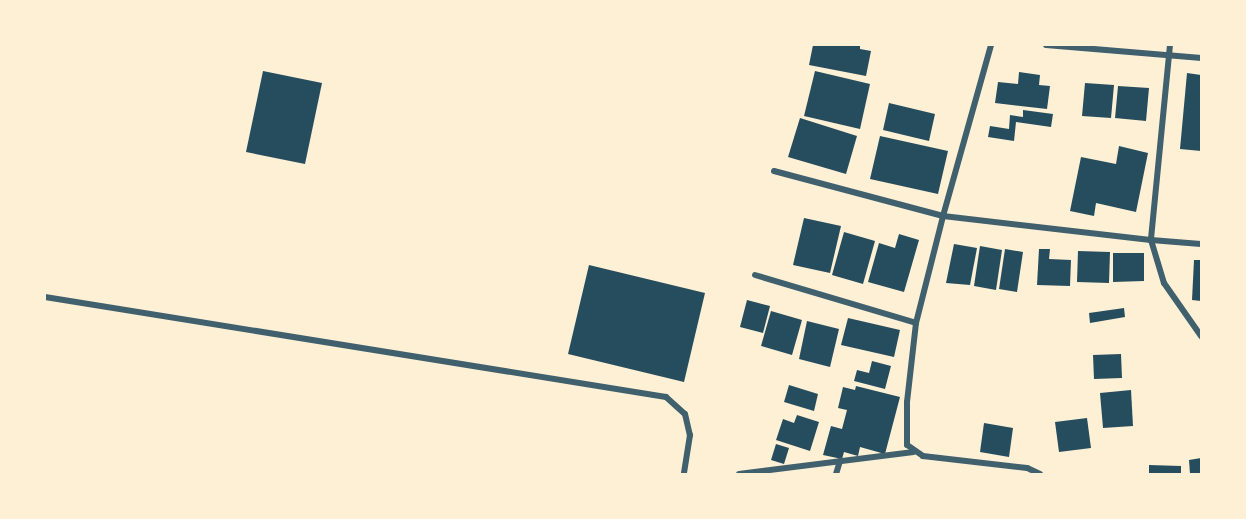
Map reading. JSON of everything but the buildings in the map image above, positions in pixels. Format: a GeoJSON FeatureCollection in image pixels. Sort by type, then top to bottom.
{"type":"FeatureCollection","features":[{"type":"Feature","properties":{"kind":"street"},"geometry":{"type":"LineString","coordinates":[[914,452],[907,445],[906,435],[910,357],[916,322],[991,45]]}},
{"type":"Feature","properties":{"kind":"street"},"geometry":{"type":"LineString","coordinates":[[1046,45],[1201,58]]}},
{"type":"Feature","properties":{"kind":"street"},"geometry":{"type":"LineString","coordinates":[[1170,45],[1151,240],[1164,283],[1201,336]]}},
{"type":"Feature","properties":{"kind":"street"},"geometry":{"type":"LineString","coordinates":[[774,171],[943,216],[1201,244]]}},
{"type":"Feature","properties":{"kind":"street"},"geometry":{"type":"LineString","coordinates":[[755,276],[916,322]]}},
{"type":"Feature","properties":{"kind":"street"},"geometry":{"type":"LineString","coordinates":[[45,297],[666,397],[685,414],[690,435],[684,474]]}},
{"type":"Feature","properties":{"kind":"street"},"geometry":{"type":"LineString","coordinates":[[739,474],[914,452],[1027,468],[1040,474]]}},
{"type":"Feature","properties":{"kind":"street"},"geometry":{"type":"LineString","coordinates":[[836,474],[840,461]]}}]}
